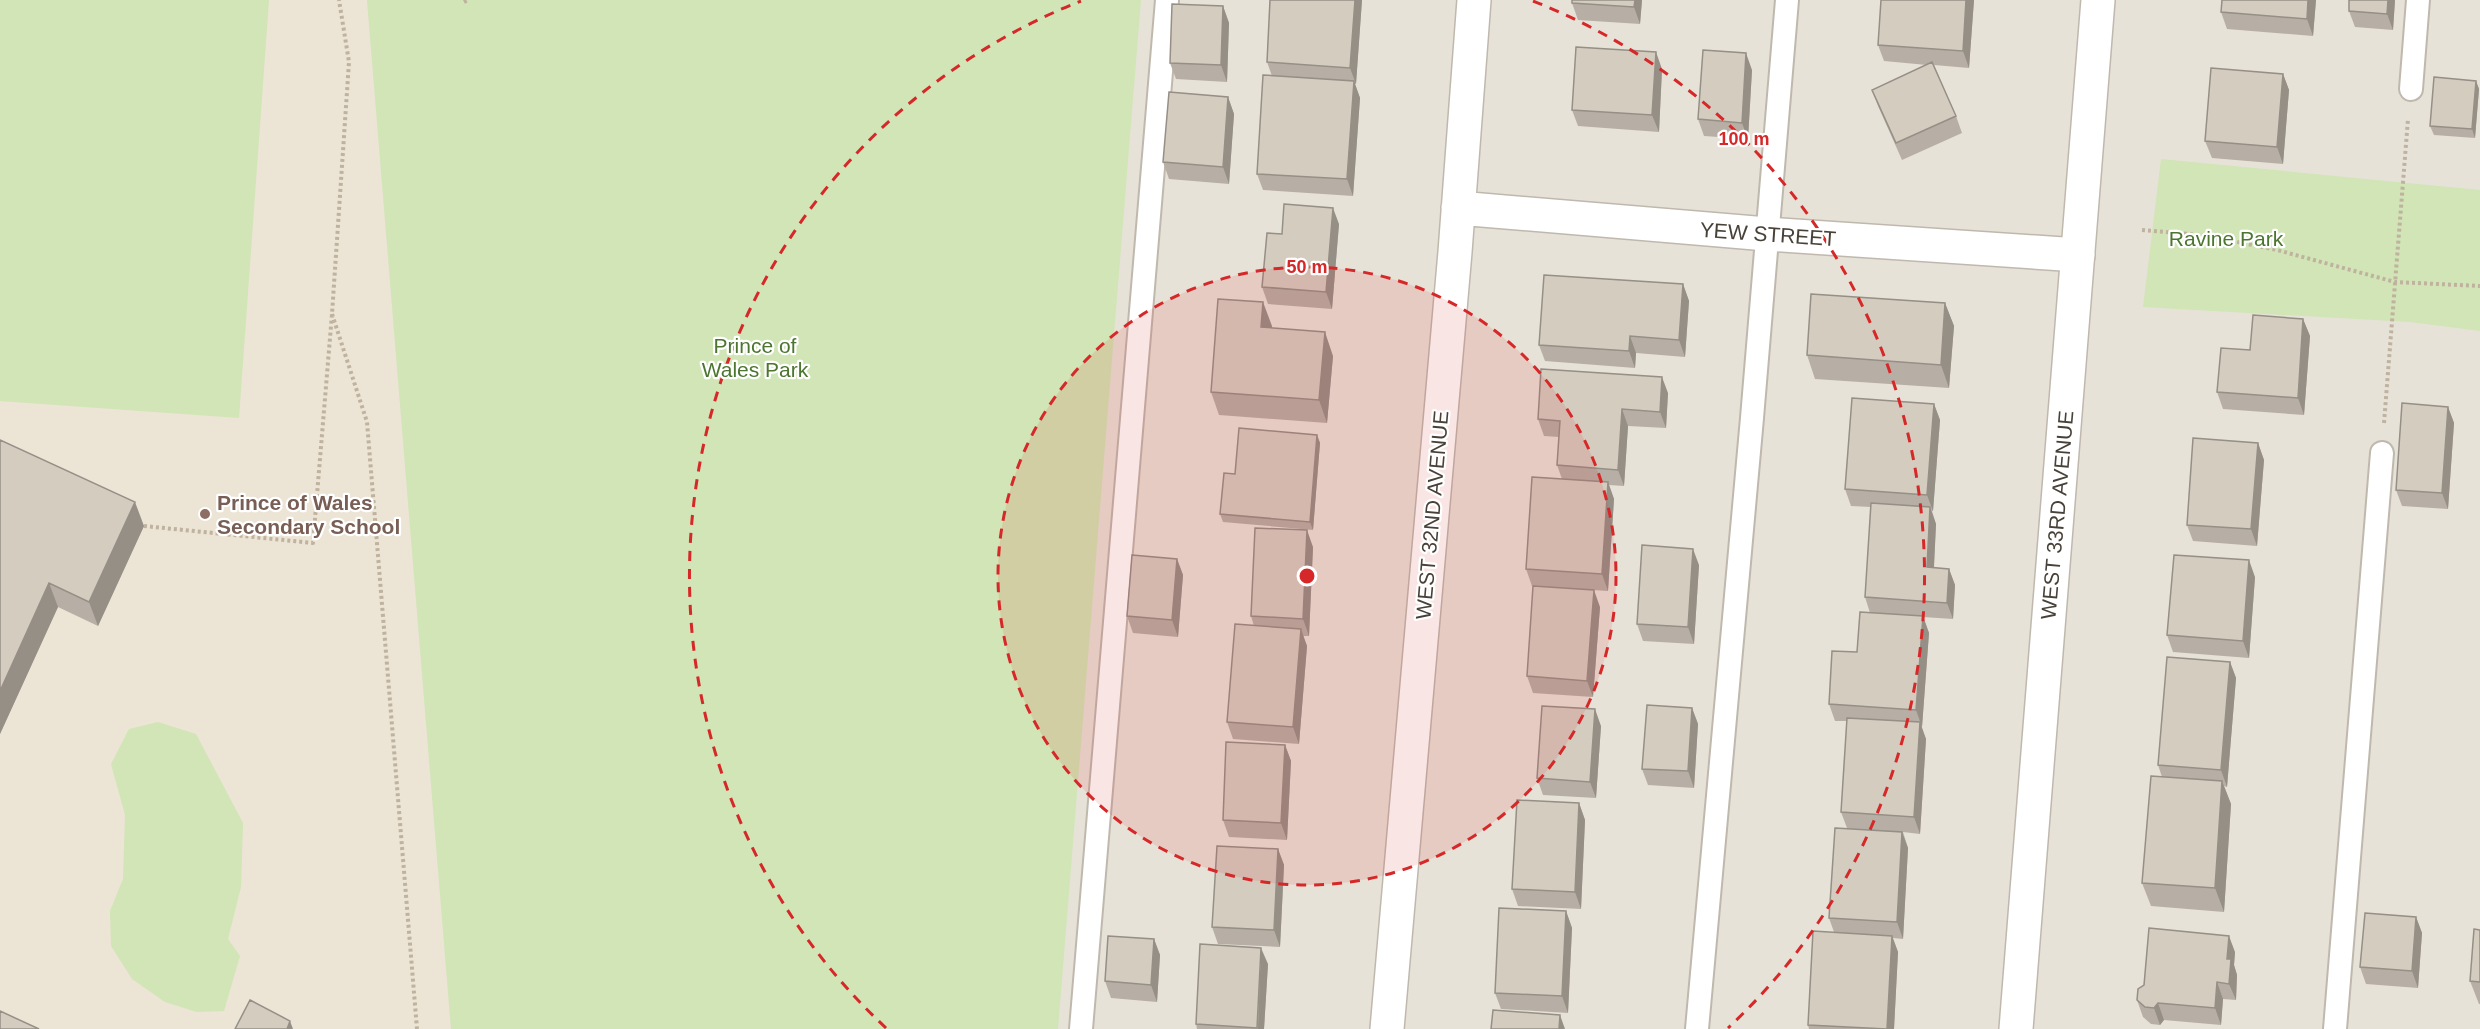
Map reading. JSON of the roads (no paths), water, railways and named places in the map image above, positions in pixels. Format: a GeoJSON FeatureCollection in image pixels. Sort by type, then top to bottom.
{"type":"FeatureCollection","features":[{"type":"Feature","properties":{"kind":"street","name":"WEST 32ND AVENUE"},"geometry":{"type":"LineString","coordinates":[[1387,1029],[1474,0]]}},
{"type":"Feature","properties":{"kind":"street","name":"WEST 33RD AVENUE"},"geometry":{"type":"LineString","coordinates":[[2016,1029],[2098,0]]}},
{"type":"Feature","properties":{"kind":"street","name":"YEW STREET"},"geometry":{"type":"LineString","coordinates":[[1458,208],[1767,234],[2078,255]]}},
{"type":"Feature","properties":{"kind":"lane"},"geometry":{"type":"LineString","coordinates":[[1081,1029],[1167,0]]}},
{"type":"Feature","properties":{"kind":"lane"},"geometry":{"type":"LineString","coordinates":[[1697,1029],[1787,0]]}},
{"type":"Feature","properties":{"kind":"lane"},"geometry":{"type":"LineString","coordinates":[[2410,89],[2418,0]]}},
{"type":"Feature","properties":{"kind":"lane"},"geometry":{"type":"LineString","coordinates":[[2335,1029],[2382,453]]}},
{"type":"Feature","properties":{"kind":"place","name":"Prince of Wales Secondary School"},"geometry":{"type":"Point","coordinates":[205,514]}},
{"type":"Feature","properties":{"kind":"park label","name":"Ravine Park"},"geometry":{"type":"Point","coordinates":[2226,238]}},
{"type":"Feature","properties":{"kind":"park label","name":"Prince of Wales Park"},"geometry":{"type":"Point","coordinates":[755,357]}}]}
